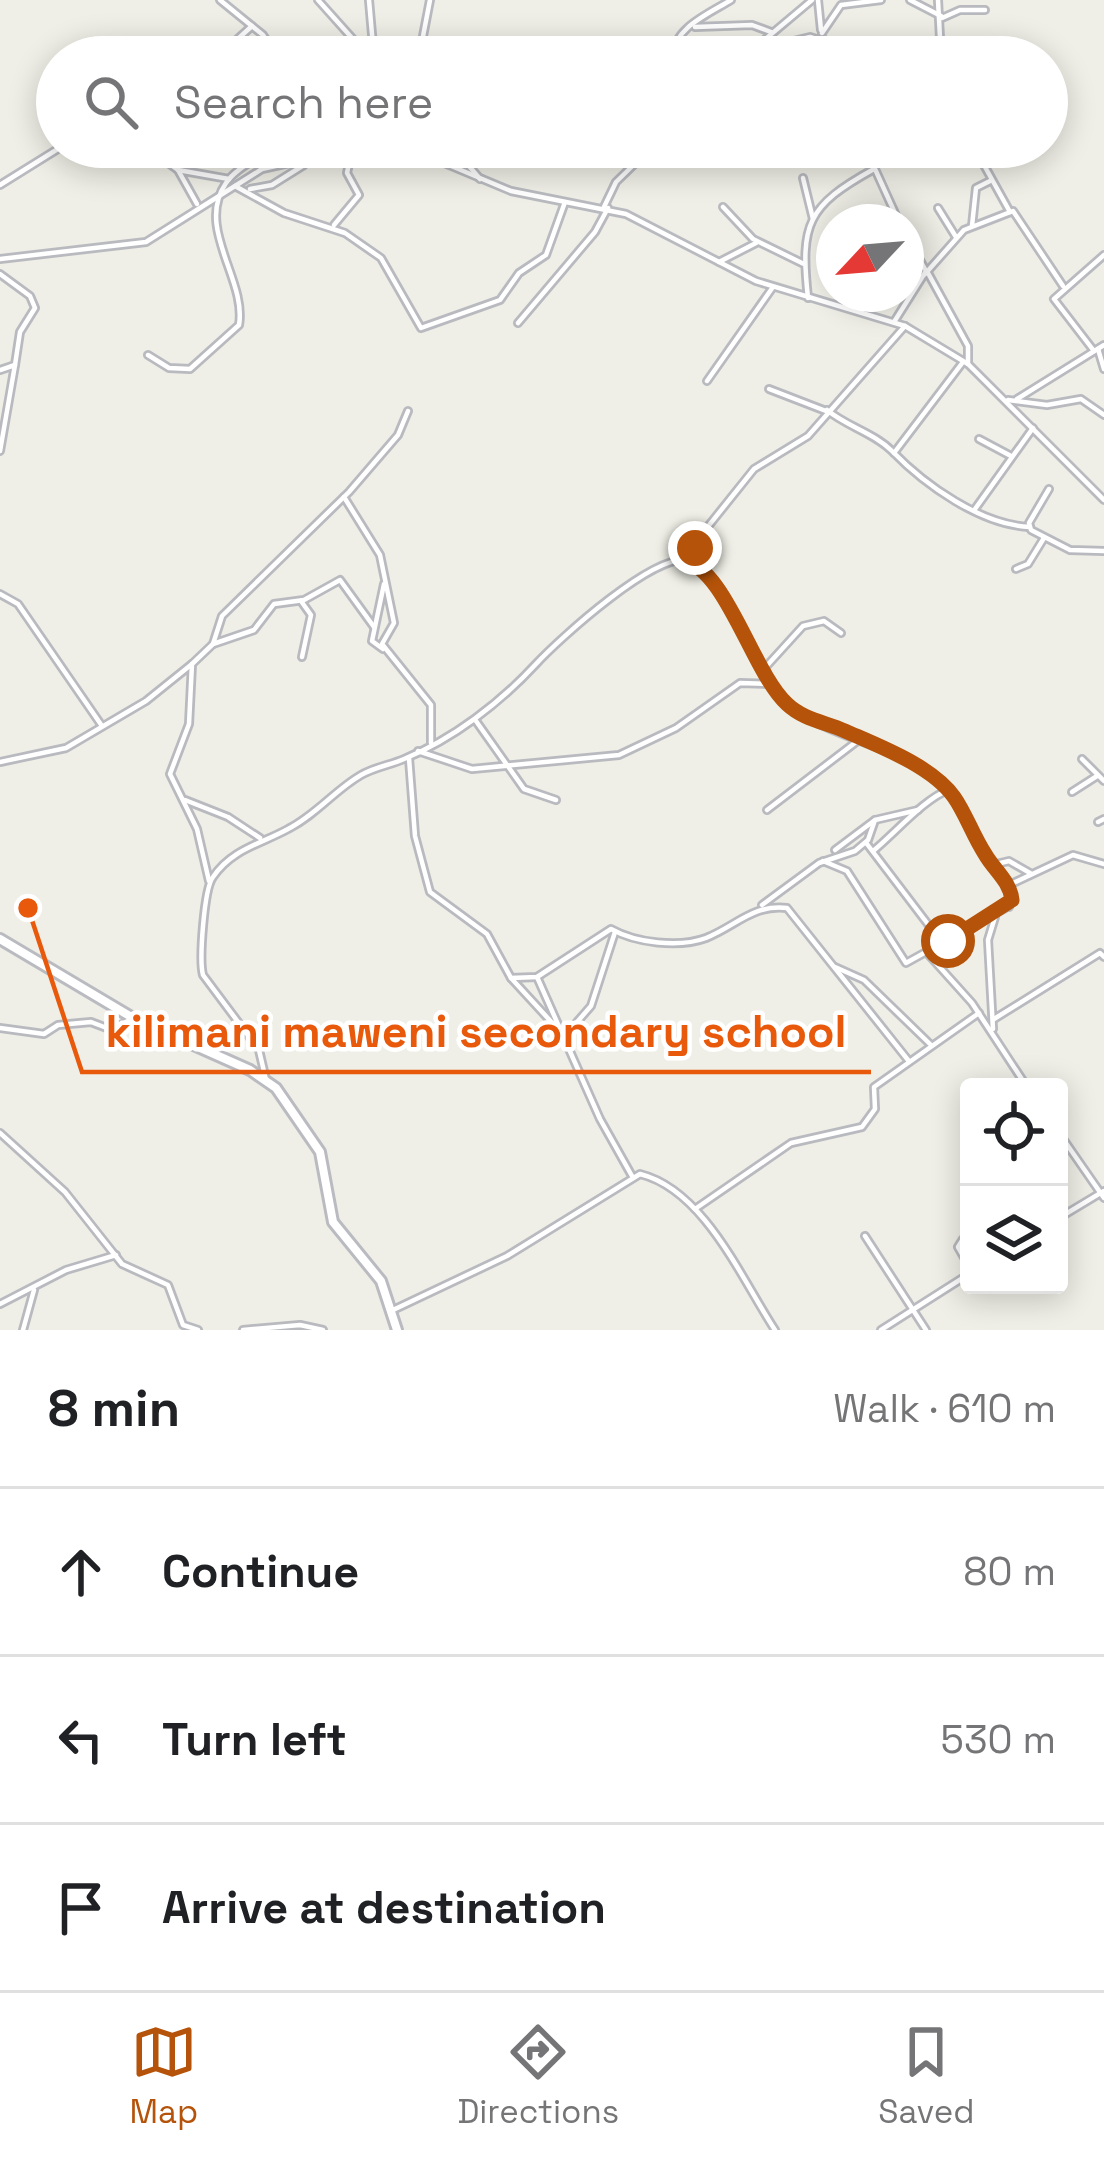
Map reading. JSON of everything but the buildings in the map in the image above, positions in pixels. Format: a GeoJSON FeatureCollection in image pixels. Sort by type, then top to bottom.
{"type":"FeatureCollection","features":[{"type":"Feature","properties":{"kind":"street"},"geometry":{"type":"LineString","coordinates":[[220,0],[260,36]]}},
{"type":"Feature","properties":{"kind":"street"},"geometry":{"type":"LineString","coordinates":[[318,0],[352,36]]}},
{"type":"Feature","properties":{"kind":"street"},"geometry":{"type":"LineString","coordinates":[[369,0],[371,36]]}},
{"type":"Feature","properties":{"kind":"street"},"geometry":{"type":"LineString","coordinates":[[423,36],[430,0]]}},
{"type":"Feature","properties":{"kind":"street"},"geometry":{"type":"LineString","coordinates":[[680,36],[730,0]]}},
{"type":"Feature","properties":{"kind":"street"},"geometry":{"type":"LineString","coordinates":[[767,36],[815,0],[823,36]]}},
{"type":"Feature","properties":{"kind":"street"},"geometry":{"type":"LineString","coordinates":[[822,33],[841,5],[880,0]]}},
{"type":"Feature","properties":{"kind":"street"},"geometry":{"type":"LineString","coordinates":[[910,0],[942,17],[961,10],[985,10]]}},
{"type":"Feature","properties":{"kind":"street"},"geometry":{"type":"LineString","coordinates":[[938,0],[942,36]]}},
{"type":"Feature","properties":{"kind":"street"},"geometry":{"type":"LineString","coordinates":[[689,27],[752,25],[771,32]]}},
{"type":"Feature","properties":{"kind":"street"},"geometry":{"type":"LineString","coordinates":[[242,36],[252,26]]}},
{"type":"Feature","properties":{"kind":"street"},"geometry":{"type":"LineString","coordinates":[[0,185],[36,163]]}},
{"type":"Feature","properties":{"kind":"street"},"geometry":{"type":"LineString","coordinates":[[175,168],[232,183],[284,213],[332,227],[390,266],[421,328],[500,300],[515,277],[546,255],[565,202]]}},
{"type":"Feature","properties":{"kind":"street"},"geometry":{"type":"LineString","coordinates":[[0,260],[140,244],[249,168]]}},
{"type":"Feature","properties":{"kind":"street"},"geometry":{"type":"LineString","coordinates":[[232,183],[268,168]]}},
{"type":"Feature","properties":{"kind":"street"},"geometry":{"type":"LineString","coordinates":[[244,189],[272,185],[298,168]]}},
{"type":"Feature","properties":{"kind":"street"},"geometry":{"type":"LineString","coordinates":[[332,227],[359,195],[347,168]]}},
{"type":"Feature","properties":{"kind":"street"},"geometry":{"type":"LineString","coordinates":[[454,168],[481,180],[606,208],[660,227],[773,287],[905,326],[966,363],[1104,500]]}},
{"type":"Feature","properties":{"kind":"street"},"geometry":{"type":"LineString","coordinates":[[472,168],[481,180]]}},
{"type":"Feature","properties":{"kind":"street"},"geometry":{"type":"LineString","coordinates":[[518,323],[595,232],[616,182],[630,168]]}},
{"type":"Feature","properties":{"kind":"street"},"geometry":{"type":"LineString","coordinates":[[985,168],[1010,212]]}},
{"type":"Feature","properties":{"kind":"street"},"geometry":{"type":"LineString","coordinates":[[808,298],[804,234],[813,219],[838,191],[874,169],[891,204]]}},
{"type":"Feature","properties":{"kind":"street"},"geometry":{"type":"LineString","coordinates":[[178,170],[198,206]]}},
{"type":"Feature","properties":{"kind":"street"},"geometry":{"type":"LineString","coordinates":[[803,178],[813,219]]}},
{"type":"Feature","properties":{"kind":"street"},"geometry":{"type":"LineString","coordinates":[[972,226],[976,188],[992,181]]}},
{"type":"Feature","properties":{"kind":"street"},"geometry":{"type":"LineString","coordinates":[[148,355],[170,368],[190,369],[239,325],[236,284],[218,237],[222,191]]}},
{"type":"Feature","properties":{"kind":"street"},"geometry":{"type":"LineString","coordinates":[[723,207],[758,242],[804,264]]}},
{"type":"Feature","properties":{"kind":"street"},"geometry":{"type":"LineString","coordinates":[[938,208],[956,237]]}},
{"type":"Feature","properties":{"kind":"street"},"geometry":{"type":"LineString","coordinates":[[894,322],[956,237],[1010,212],[1017,214],[1063,286]]}},
{"type":"Feature","properties":{"kind":"street"},"geometry":{"type":"LineString","coordinates":[[719,262],[758,242]]}},
{"type":"Feature","properties":{"kind":"street"},"geometry":{"type":"LineString","coordinates":[[1104,255],[1063,286],[1054,304],[1099,348],[1104,369]]}},
{"type":"Feature","properties":{"kind":"street"},"geometry":{"type":"LineString","coordinates":[[894,453],[966,363],[968,346],[924,265]]}},
{"type":"Feature","properties":{"kind":"street"},"geometry":{"type":"LineString","coordinates":[[0,274],[27,292],[35,308],[18,338],[0,451]]}},
{"type":"Feature","properties":{"kind":"street"},"geometry":{"type":"LineString","coordinates":[[707,381],[773,287]]}},
{"type":"Feature","properties":{"kind":"street"},"geometry":{"type":"LineString","coordinates":[[209,881],[231,857],[303,821],[362,774],[409,758],[476,721],[575,622],[607,603],[626,584],[682,560],[754,469],[801,442],[905,326]]}},
{"type":"Feature","properties":{"kind":"street"},"geometry":{"type":"LineString","coordinates":[[1017,399],[1099,348]]}},
{"type":"Feature","properties":{"kind":"street"},"geometry":{"type":"LineString","coordinates":[[0,370],[15,365]]}},
{"type":"Feature","properties":{"kind":"street"},"geometry":{"type":"LineString","coordinates":[[769,388],[826,410],[894,453],[920,478],[1010,528],[1030,527],[1070,550],[1104,551]]}},
{"type":"Feature","properties":{"kind":"street"},"geometry":{"type":"LineString","coordinates":[[1006,400],[1047,405],[1082,399],[1104,415]]}},
{"type":"Feature","properties":{"kind":"street"},"geometry":{"type":"LineString","coordinates":[[213,644],[222,616],[344,496],[398,435],[408,411]]}},
{"type":"Feature","properties":{"kind":"street"},"geometry":{"type":"LineString","coordinates":[[975,509],[1033,428]]}},
{"type":"Feature","properties":{"kind":"street"},"geometry":{"type":"LineString","coordinates":[[980,439],[1011,456]]}},
{"type":"Feature","properties":{"kind":"street"},"geometry":{"type":"LineString","coordinates":[[1030,527],[1049,489]]}},
{"type":"Feature","properties":{"kind":"street"},"geometry":{"type":"LineString","coordinates":[[344,496],[370,533],[386,579],[394,623],[382,644],[430,705],[431,743]]}},
{"type":"Feature","properties":{"kind":"street"},"geometry":{"type":"LineString","coordinates":[[1016,569],[1028,564],[1044,538]]}},
{"type":"Feature","properties":{"kind":"street"},"geometry":{"type":"LineString","coordinates":[[682,560],[693,562],[722,590],[738,632],[771,685],[800,715],[919,766],[949,790],[992,865],[1010,886],[1009,906],[992,919],[989,929],[994,1035]]}},
{"type":"Feature","properties":{"kind":"street"},"geometry":{"type":"LineString","coordinates":[[386,579],[373,644],[389,651]]}},
{"type":"Feature","properties":{"kind":"street"},"geometry":{"type":"LineString","coordinates":[[0,762],[56,752],[102,727],[213,644],[254,630],[279,602],[301,601],[340,580],[374,627]]}},
{"type":"Feature","properties":{"kind":"street"},"geometry":{"type":"LineString","coordinates":[[0,594],[19,604],[102,727]]}},
{"type":"Feature","properties":{"kind":"street"},"geometry":{"type":"LineString","coordinates":[[301,601],[310,610],[311,628],[302,657]]}},
{"type":"Feature","properties":{"kind":"street"},"geometry":{"type":"LineString","coordinates":[[763,670],[808,623],[824,620],[841,633]]}},
{"type":"Feature","properties":{"kind":"street"},"geometry":{"type":"LineString","coordinates":[[192,664],[189,724],[170,765],[196,830],[209,881],[203,975],[259,1049],[266,1082]]}},
{"type":"Feature","properties":{"kind":"street"},"geometry":{"type":"LineString","coordinates":[[418,752],[465,768],[624,754],[676,728],[740,683],[771,685]]}},
{"type":"Feature","properties":{"kind":"street"},"geometry":{"type":"LineString","coordinates":[[476,721],[528,793],[556,800]]}},
{"type":"Feature","properties":{"kind":"street"},"geometry":{"type":"LineString","coordinates":[[767,810],[860,740]]}},
{"type":"Feature","properties":{"kind":"street"},"geometry":{"type":"LineString","coordinates":[[409,758],[415,836],[430,892],[487,934],[511,978],[562,1034]]}},
{"type":"Feature","properties":{"kind":"street"},"geometry":{"type":"LineString","coordinates":[[1072,792],[1101,779],[1082,759]]}},
{"type":"Feature","properties":{"kind":"street"},"geometry":{"type":"LineString","coordinates":[[873,851],[918,810],[949,790]]}},
{"type":"Feature","properties":{"kind":"street"},"geometry":{"type":"LineString","coordinates":[[180,797],[227,817],[260,839]]}},
{"type":"Feature","properties":{"kind":"street"},"geometry":{"type":"LineString","coordinates":[[835,850],[874,820],[918,810]]}},
{"type":"Feature","properties":{"kind":"street"},"geometry":{"type":"LineString","coordinates":[[614,931],[640,941],[701,939],[758,908],[824,861],[866,842],[874,820]]}},
{"type":"Feature","properties":{"kind":"street"},"geometry":{"type":"LineString","coordinates":[[866,842],[943,944]]}},
{"type":"Feature","properties":{"kind":"street"},"geometry":{"type":"LineString","coordinates":[[1010,886],[1073,855],[1104,865]]}},
{"type":"Feature","properties":{"kind":"street"},"geometry":{"type":"LineString","coordinates":[[824,861],[848,872],[902,961],[909,963],[1009,906]]}},
{"type":"Feature","properties":{"kind":"street"},"geometry":{"type":"LineString","coordinates":[[992,865],[1010,861],[1031,874]]}},
{"type":"Feature","properties":{"kind":"street"},"geometry":{"type":"LineString","coordinates":[[758,908],[791,910],[908,1060]]}},
{"type":"Feature","properties":{"kind":"street"},"geometry":{"type":"LineString","coordinates":[[511,978],[537,977],[614,931]]}},
{"type":"Feature","properties":{"kind":"street"},"geometry":{"type":"LineString","coordinates":[[562,1034],[591,1006],[614,931]]}},
{"type":"Feature","properties":{"kind":"street"},"geometry":{"type":"LineString","coordinates":[[0,939],[133,1018],[266,1082],[307,1129],[325,1168],[332,1222],[375,1272],[398,1330]]}},
{"type":"Feature","properties":{"kind":"street"},"geometry":{"type":"LineString","coordinates":[[992,1020],[1100,952],[1104,958]]}},
{"type":"Feature","properties":{"kind":"street"},"geometry":{"type":"LineString","coordinates":[[928,954],[980,1013],[1021,1078]]}},
{"type":"Feature","properties":{"kind":"street"},"geometry":{"type":"LineString","coordinates":[[833,967],[849,969],[864,980],[931,1045]]}},
{"type":"Feature","properties":{"kind":"street"},"geometry":{"type":"LineString","coordinates":[[537,977],[632,1176]]}},
{"type":"Feature","properties":{"kind":"street"},"geometry":{"type":"LineString","coordinates":[[694,1210],[791,1143],[862,1126],[875,1109],[874,1087],[980,1013]]}},
{"type":"Feature","properties":{"kind":"street"},"geometry":{"type":"LineString","coordinates":[[0,1028],[44,1034],[58,1025],[91,1022],[112,1030],[133,1018]]}},
{"type":"Feature","properties":{"kind":"street"},"geometry":{"type":"LineString","coordinates":[[1,1137],[34,1160],[133,1272],[168,1285],[184,1329],[198,1330]]}},
{"type":"Feature","properties":{"kind":"street"},"geometry":{"type":"LineString","coordinates":[[1068,1145],[1103,1194],[1068,1213]]}},
{"type":"Feature","properties":{"kind":"street"},"geometry":{"type":"LineString","coordinates":[[393,1310],[507,1256],[632,1176],[659,1180],[694,1210],[775,1330]]}},
{"type":"Feature","properties":{"kind":"street"},"geometry":{"type":"LineString","coordinates":[[865,1236],[926,1330]]}},
{"type":"Feature","properties":{"kind":"street"},"geometry":{"type":"LineString","coordinates":[[0,1304],[66,1270],[116,1255]]}},
{"type":"Feature","properties":{"kind":"street"},"geometry":{"type":"LineString","coordinates":[[881,1330],[960,1277]]}},
{"type":"Feature","properties":{"kind":"street"},"geometry":{"type":"LineString","coordinates":[[23,1330],[34,1290]]}},
{"type":"Feature","properties":{"kind":"street"},"geometry":{"type":"LineString","coordinates":[[243,1330],[323,1330]]}},
{"type":"Feature","properties":{"kind":"place","name":"kilimani maweni secondary school"},"geometry":{"type":"Point","coordinates":[28,908]}},
{"type":"Feature","properties":{"kind":"route"},"geometry":{"type":"LineString","coordinates":[[695,548],[682,560],[693,562],[722,590],[738,632],[782,700],[805,717],[919,766],[957,801],[985,855],[1010,886],[1012,900],[948,941]]}}]}
